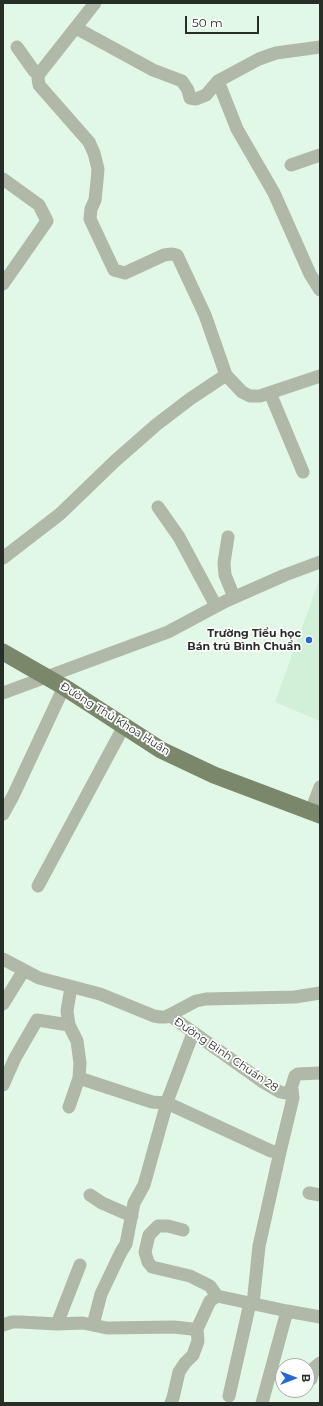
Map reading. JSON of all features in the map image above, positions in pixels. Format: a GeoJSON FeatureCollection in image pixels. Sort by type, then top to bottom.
{"type":"FeatureCollection","features":[{"type":"Feature","properties":{"kind":"main road","name":"Đường Thủ Khoa Huân"},"geometry":{"type":"LineString","coordinates":[[3,652],[64,687],[161,750],[214,774],[316,813]]}},
{"type":"Feature","properties":{"kind":"street"},"geometry":{"type":"LineString","coordinates":[[95,3],[38,74],[39,85],[88,142],[94,153],[98,169],[98,181],[90,219],[114,270],[125,273],[164,256],[172,254],[177,255],[205,314],[226,375],[242,392],[250,396],[260,396],[319,379]]}},
{"type":"Feature","properties":{"kind":"street"},"geometry":{"type":"LineString","coordinates":[[76,28],[153,70],[182,81],[190,98],[196,99],[206,95],[218,81],[259,59],[276,53],[320,47]]}},
{"type":"Feature","properties":{"kind":"street"},"geometry":{"type":"LineString","coordinates":[[17,47],[34,71],[38,74]]}},
{"type":"Feature","properties":{"kind":"street"},"geometry":{"type":"LineString","coordinates":[[218,81],[237,129],[274,193],[310,274],[320,290]]}},
{"type":"Feature","properties":{"kind":"street"},"geometry":{"type":"LineString","coordinates":[[291,165],[320,155]]}},
{"type":"Feature","properties":{"kind":"street"},"geometry":{"type":"LineString","coordinates":[[3,179],[38,205],[46,221],[3,284]]}},
{"type":"Feature","properties":{"kind":"street"},"geometry":{"type":"LineString","coordinates":[[3,558],[60,514],[115,461],[156,425],[190,399],[226,375]]}},
{"type":"Feature","properties":{"kind":"street"},"geometry":{"type":"LineString","coordinates":[[270,393],[303,472]]}},
{"type":"Feature","properties":{"kind":"street"},"geometry":{"type":"LineString","coordinates":[[158,507],[179,537],[216,606]]}},
{"type":"Feature","properties":{"kind":"street"},"geometry":{"type":"LineString","coordinates":[[228,537],[224,563],[225,575],[234,597]]}},
{"type":"Feature","properties":{"kind":"street"},"geometry":{"type":"LineString","coordinates":[[3,693],[168,632],[234,597],[285,574],[320,562]]}},
{"type":"Feature","properties":{"kind":"street"},"geometry":{"type":"LineString","coordinates":[[3,814],[14,796],[64,687]]}},
{"type":"Feature","properties":{"kind":"street"},"geometry":{"type":"LineString","coordinates":[[38,886],[124,726]]}},
{"type":"Feature","properties":{"kind":"street"},"geometry":{"type":"LineString","coordinates":[[316,813],[320,787]]}},
{"type":"Feature","properties":{"kind":"street"},"geometry":{"type":"LineString","coordinates":[[3,959],[39,978],[100,994],[154,1016],[166,1017],[196,1001],[206,999],[295,996],[320,993]]}},
{"type":"Feature","properties":{"kind":"street"},"geometry":{"type":"LineString","coordinates":[[3,1004],[24,970]]}},
{"type":"Feature","properties":{"kind":"street"},"geometry":{"type":"LineString","coordinates":[[70,1107],[79,1078],[80,1063],[77,1041],[68,1026],[67,1011],[71,987]]}},
{"type":"Feature","properties":{"kind":"street","name":"Đường Bình Chuẩn 28"},"geometry":{"type":"LineString","coordinates":[[169,1015],[276,1090],[288,1093],[292,1089],[295,1076],[298,1074],[320,1073]]}},
{"type":"Feature","properties":{"kind":"street"},"geometry":{"type":"LineString","coordinates":[[3,1085],[15,1058],[37,1020],[68,1026]]}},
{"type":"Feature","properties":{"kind":"street"},"geometry":{"type":"LineString","coordinates":[[93,1325],[101,1294],[126,1244],[134,1203],[144,1185],[167,1103],[193,1033]]}},
{"type":"Feature","properties":{"kind":"street"},"geometry":{"type":"LineString","coordinates":[[79,1078],[152,1102],[167,1103],[271,1151],[280,1152]]}},
{"type":"Feature","properties":{"kind":"street"},"geometry":{"type":"LineString","coordinates":[[229,1396],[251,1303],[259,1246],[293,1098],[292,1089]]}},
{"type":"Feature","properties":{"kind":"street"},"geometry":{"type":"LineString","coordinates":[[90,1195],[102,1203],[132,1216]]}},
{"type":"Feature","properties":{"kind":"street"},"geometry":{"type":"LineString","coordinates":[[183,1230],[168,1226],[158,1226],[149,1235],[145,1252],[148,1262],[152,1267],[190,1276],[210,1286],[218,1296]]}},
{"type":"Feature","properties":{"kind":"street"},"geometry":{"type":"LineString","coordinates":[[57,1324],[80,1265]]}},
{"type":"Feature","properties":{"kind":"street"},"geometry":{"type":"LineString","coordinates":[[171,1403],[179,1372],[185,1363],[193,1356],[198,1341],[197,1329],[210,1301],[214,1297],[218,1296],[320,1317]]}},
{"type":"Feature","properties":{"kind":"street"},"geometry":{"type":"LineString","coordinates":[[262,1403],[287,1311]]}},
{"type":"Feature","properties":{"kind":"street"},"geometry":{"type":"LineString","coordinates":[[3,1325],[12,1322],[21,1322],[83,1324],[107,1328],[174,1327],[197,1329]]}},
{"type":"Feature","properties":{"kind":"shaded area","name":"Trường Tiểu học Bán trú Bình Chuẩn"},"geometry":{"type":"Polygon","coordinates":[[[320,578],[320,721],[275,702],[320,578]]]}},
{"type":"Feature","properties":{"kind":"place","name":"Trường Tiểu học Bán trú Bình Chuẩn"},"geometry":{"type":"Point","coordinates":[309,640]}}]}
